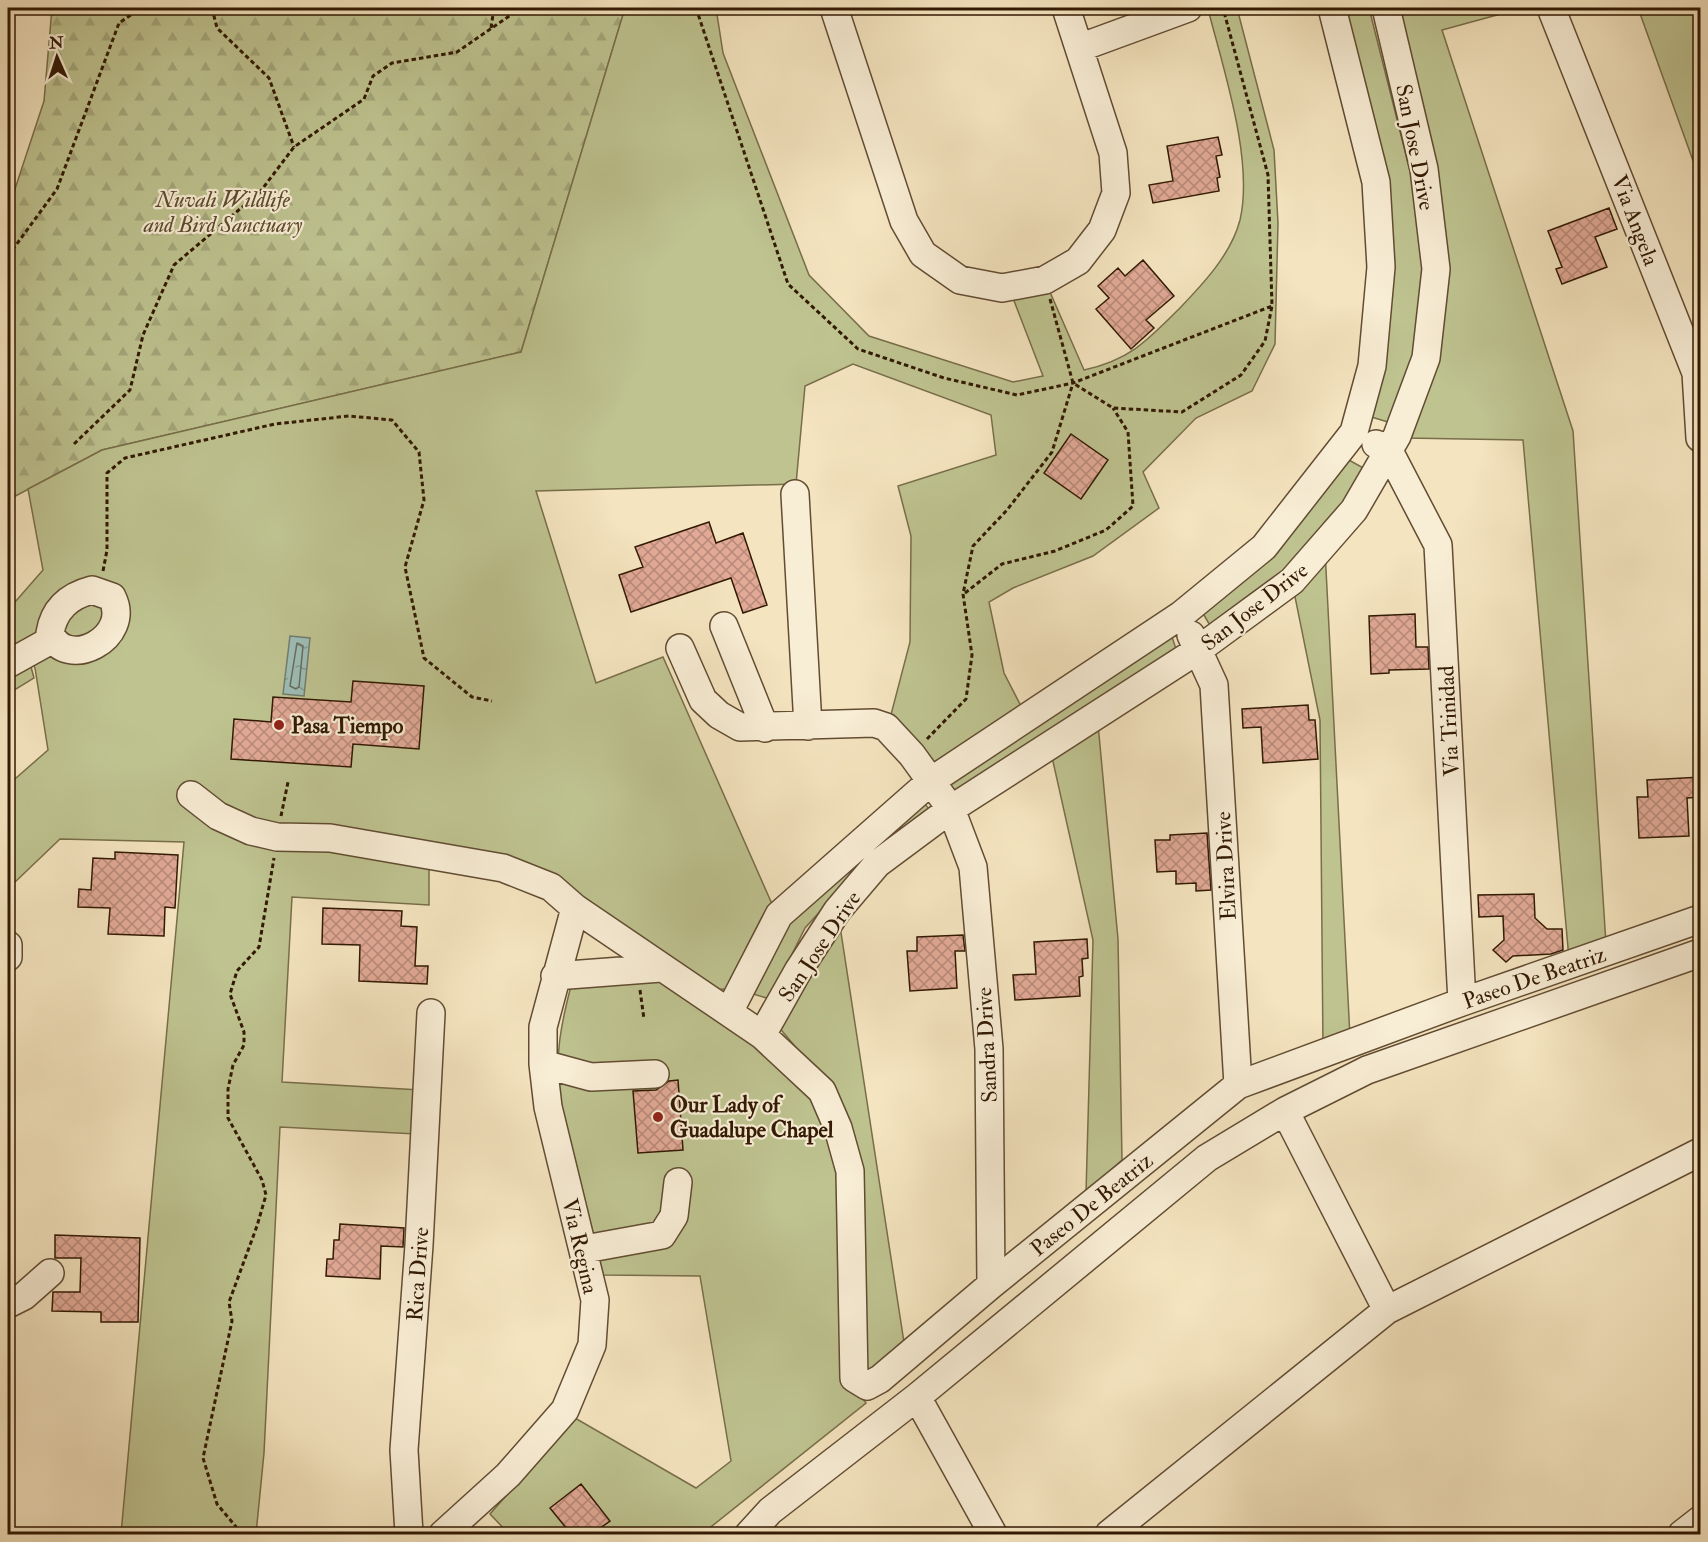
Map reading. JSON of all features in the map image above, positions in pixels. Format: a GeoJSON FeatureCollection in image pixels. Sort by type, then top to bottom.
{"type":"FeatureCollection","features":[{"type":"Feature","properties":{"kind":"street"},"geometry":{"type":"LineString","coordinates":[[834,8],[904,221],[923,254],[960,280],[1002,288],[1045,280],[1078,261],[1102,230],[1116,193],[1113,153],[1066,8]]}},
{"type":"Feature","properties":{"kind":"street"},"geometry":{"type":"LineString","coordinates":[[1079,48],[1188,8]]}},
{"type":"Feature","properties":{"kind":"street","name":"San Jose Drive"},"geometry":{"type":"LineString","coordinates":[[729,1012],[778,915],[931,781],[1181,615],[1264,548],[1354,432],[1372,366],[1381,267],[1376,182],[1332,8]]}},
{"type":"Feature","properties":{"kind":"street","name":"San Jose Drive"},"geometry":{"type":"LineString","coordinates":[[762,1035],[798,970],[837,911],[877,864],[951,809],[1198,650],[1299,576],[1354,510],[1397,436],[1426,358],[1436,269],[1424,169],[1386,8]]}},
{"type":"Feature","properties":{"kind":"street","name":"Via Angela"},"geometry":{"type":"LineString","coordinates":[[1551,8],[1698,373],[1701,438]]}},
{"type":"Feature","properties":{"kind":"street"},"geometry":{"type":"LineString","coordinates":[[1354,432],[1389,451]]}},
{"type":"Feature","properties":{"kind":"street","name":"Via Trinidad"},"geometry":{"type":"LineString","coordinates":[[1389,451],[1438,545],[1462,1002]]}},
{"type":"Feature","properties":{"kind":"street"},"geometry":{"type":"LineString","coordinates":[[795,494],[808,726]]}},
{"type":"Feature","properties":{"kind":"street"},"geometry":{"type":"LineString","coordinates":[[99,591],[112,597],[116,606],[115,625],[101,641],[81,650],[61,647],[52,639],[50,633],[52,622],[63,604],[83,592],[99,591]]}},
{"type":"Feature","properties":{"kind":"street","name":"Elvira Drive"},"geometry":{"type":"LineString","coordinates":[[1181,615],[1214,685],[1239,1085]]}},
{"type":"Feature","properties":{"kind":"street"},"geometry":{"type":"LineString","coordinates":[[724,626],[765,728]]}},
{"type":"Feature","properties":{"kind":"street"},"geometry":{"type":"LineString","coordinates":[[8,664],[52,639]]}},
{"type":"Feature","properties":{"kind":"street","name":"Sandra Drive"},"geometry":{"type":"LineString","coordinates":[[680,648],[703,700],[719,716],[740,727],[874,723],[886,727],[912,755],[951,809],[973,867],[989,1049],[991,1285]]}},
{"type":"Feature","properties":{"kind":"street"},"geometry":{"type":"LineString","coordinates":[[191,795],[218,816],[251,831],[277,837],[330,837],[503,868],[550,887],[575,908],[762,1035]]}},
{"type":"Feature","properties":{"kind":"street","name":"Via Regina"},"geometry":{"type":"LineString","coordinates":[[443,1534],[508,1474],[566,1410],[592,1345],[595,1300],[585,1249],[548,1107],[543,1064],[543,1027],[575,908]]}},
{"type":"Feature","properties":{"kind":"street","name":"Paseo De Beatriz"},"geometry":{"type":"LineString","coordinates":[[762,1035],[822,1091],[838,1128],[850,1171],[854,1378],[863,1386],[870,1386],[1239,1085],[1462,1002],[1701,919]]}},
{"type":"Feature","properties":{"kind":"street"},"geometry":{"type":"LineString","coordinates":[[8,945],[8,957]]}},
{"type":"Feature","properties":{"kind":"street"},"geometry":{"type":"LineString","coordinates":[[750,1534],[770,1511],[917,1398],[1207,1158],[1285,1111],[1367,1070],[1701,953]]}},
{"type":"Feature","properties":{"kind":"street"},"geometry":{"type":"LineString","coordinates":[[555,976],[661,968]]}},
{"type":"Feature","properties":{"kind":"street","name":"Rica Drive"},"geometry":{"type":"LineString","coordinates":[[409,1534],[404,1450],[419,1245],[431,1013]]}},
{"type":"Feature","properties":{"kind":"street"},"geometry":{"type":"LineString","coordinates":[[543,1064],[591,1077],[655,1074]]}},
{"type":"Feature","properties":{"kind":"street"},"geometry":{"type":"LineString","coordinates":[[1285,1111],[1388,1310]]}},
{"type":"Feature","properties":{"kind":"street"},"geometry":{"type":"LineString","coordinates":[[1109,1534],[1388,1310],[1701,1152]]}},
{"type":"Feature","properties":{"kind":"street"},"geometry":{"type":"LineString","coordinates":[[585,1249],[662,1235],[675,1216],[678,1182]]}},
{"type":"Feature","properties":{"kind":"street"},"geometry":{"type":"LineString","coordinates":[[8,1304],[24,1296],[50,1274]]}},
{"type":"Feature","properties":{"kind":"street"},"geometry":{"type":"LineString","coordinates":[[917,1398],[993,1534]]}},
{"type":"Feature","properties":{"kind":"street"},"geometry":{"type":"LineString","coordinates":[[1682,1534],[1701,1521]]}},
{"type":"Feature","properties":{"kind":"path"},"geometry":{"type":"LineString","coordinates":[[8,256],[57,189],[119,23],[141,8]]}},
{"type":"Feature","properties":{"kind":"path"},"geometry":{"type":"LineString","coordinates":[[212,8],[217,28],[269,78],[294,147]]}},
{"type":"Feature","properties":{"kind":"path"},"geometry":{"type":"LineString","coordinates":[[491,28],[494,8]]}},
{"type":"Feature","properties":{"kind":"path"},"geometry":{"type":"LineString","coordinates":[[74,444],[130,390],[143,335],[174,265],[260,192],[294,147],[364,99],[374,76],[392,63],[458,52],[521,8]]}},
{"type":"Feature","properties":{"kind":"path"},"geometry":{"type":"LineString","coordinates":[[1113,408],[1182,412],[1241,375],[1265,341],[1272,306],[1268,175],[1223,8]]}},
{"type":"Feature","properties":{"kind":"path"},"geometry":{"type":"LineString","coordinates":[[912,755],[966,699],[972,656],[963,594],[973,546],[1007,510],[1052,452],[1073,383],[1045,280]]}},
{"type":"Feature","properties":{"kind":"path"},"geometry":{"type":"LineString","coordinates":[[963,594],[1002,564],[1055,551],[1106,530],[1133,506],[1128,432],[1113,408],[1073,383]]}},
{"type":"Feature","properties":{"kind":"path"},"geometry":{"type":"LineString","coordinates":[[99,591],[107,550],[107,473],[125,459],[275,424],[349,416],[392,420],[419,452],[424,500],[405,567],[424,658],[472,697],[492,701]]}},
{"type":"Feature","properties":{"kind":"path"},"geometry":{"type":"LineString","coordinates":[[242,1534],[217,1504],[203,1458],[232,1321],[229,1302],[266,1195],[262,1180],[228,1118],[228,1089],[233,1065],[244,1045],[244,1032],[230,994],[237,971],[259,947],[288,782]]}},
{"type":"Feature","properties":{"kind":"green space","name":"Nuvali Wildlife and Bird Sanctuary"},"geometry":{"type":"Polygon","coordinates":[[[52,8],[625,8],[521,352],[102,450],[8,500],[8,210],[44,101],[52,8]]]}},
{"type":"Feature","properties":{"kind":"green space"},"geometry":{"type":"Polygon","coordinates":[[[625,8],[716,8],[723,53],[809,275],[869,336],[1013,382],[1043,376],[1011,293],[1046,283],[1084,370],[1113,361],[1146,340],[1197,290],[1223,257],[1240,220],[1243,170],[1235,114],[1208,9],[1237,8],[1274,150],[1278,223],[1275,344],[1252,391],[1196,418],[1143,472],[1159,508],[1093,556],[1013,588],[989,602],[1004,673],[1023,710],[939,767],[887,730],[910,642],[911,536],[898,486],[996,455],[991,415],[853,364],[805,386],[796,484],[536,491],[596,683],[663,657],[776,913],[736,988],[712,990],[579,899],[429,847],[429,905],[292,897],[282,1082],[420,1090],[416,1134],[280,1127],[264,1453],[256,1534],[121,1534],[184,842],[60,839],[14,883],[12,935],[8,936],[8,785],[48,750],[35,668],[22,643],[8,652],[8,610],[43,570],[28,489],[102,450],[521,352],[625,8]]]}},
{"type":"Feature","properties":{"kind":"green space"},"geometry":{"type":"Polygon","coordinates":[[[1335,8],[1369,8],[1412,179],[1425,283],[1412,367],[1388,422],[1368,416],[1389,261],[1335,8]]]}},
{"type":"Feature","properties":{"kind":"green space"},"geometry":{"type":"Polygon","coordinates":[[[1392,8],[1519,9],[1442,30],[1573,431],[1606,944],[1569,959],[1523,440],[1405,438],[1434,358],[1392,8]]]}},
{"type":"Feature","properties":{"kind":"green space"},"geometry":{"type":"Polygon","coordinates":[[[1638,8],[1700,8],[1700,180],[1638,8]]]}},
{"type":"Feature","properties":{"kind":"green space"},"geometry":{"type":"Polygon","coordinates":[[[1347,459],[1367,470],[1343,506],[1294,568],[1212,629],[1201,610],[1347,459]]]}},
{"type":"Feature","properties":{"kind":"green space"},"geometry":{"type":"Polygon","coordinates":[[[1325,550],[1350,1037],[1323,1049],[1320,720],[1293,587],[1325,550]]]}},
{"type":"Feature","properties":{"kind":"green space"},"geometry":{"type":"Polygon","coordinates":[[[1170,631],[1178,655],[954,797],[946,782],[1170,631]]]}},
{"type":"Feature","properties":{"kind":"green space"},"geometry":{"type":"Polygon","coordinates":[[[30,663],[34,678],[8,694],[8,677],[30,663]]]}},
{"type":"Feature","properties":{"kind":"green space"},"geometry":{"type":"Polygon","coordinates":[[[1098,724],[1118,939],[1122,1160],[1086,1193],[1093,940],[1052,757],[1098,724]]]}},
{"type":"Feature","properties":{"kind":"green space"},"geometry":{"type":"Polygon","coordinates":[[[921,800],[932,812],[877,849],[805,928],[770,999],[750,993],[787,919],[921,800]]]}},
{"type":"Feature","properties":{"kind":"green space"},"geometry":{"type":"Polygon","coordinates":[[[840,926],[905,1349],[865,1378],[831,1089],[777,1025],[840,926]]]}},
{"type":"Feature","properties":{"kind":"green space"},"geometry":{"type":"Polygon","coordinates":[[[656,977],[716,1020],[753,1041],[811,1095],[829,1133],[838,1178],[850,1381],[866,1403],[702,1534],[509,1534],[490,1514],[575,1418],[696,1488],[731,1461],[700,1276],[603,1275],[559,1094],[560,1040],[571,986],[656,977]]]}},
{"type":"Feature","properties":{"kind":"water"},"geometry":{"type":"Polygon","coordinates":[[[290,636],[310,638],[304,696],[283,694],[290,636]]]}},
{"type":"Feature","properties":{"kind":"building"},"geometry":{"type":"Polygon","coordinates":[[[1218,137],[1222,155],[1216,156],[1220,177],[1217,178],[1219,191],[1153,203],[1149,185],[1173,181],[1167,146],[1218,137]]]}},
{"type":"Feature","properties":{"kind":"building"},"geometry":{"type":"Polygon","coordinates":[[[1609,208],[1617,229],[1595,237],[1607,267],[1562,284],[1556,269],[1562,267],[1548,231],[1609,208]]]}},
{"type":"Feature","properties":{"kind":"building"},"geometry":{"type":"Polygon","coordinates":[[[1143,260],[1174,296],[1146,320],[1154,328],[1131,349],[1096,309],[1109,298],[1098,286],[1118,268],[1125,276],[1143,260]]]}},
{"type":"Feature","properties":{"kind":"building"},"geometry":{"type":"Polygon","coordinates":[[[1071,434],[1108,460],[1081,499],[1044,473],[1071,434]]]}},
{"type":"Feature","properties":{"kind":"building"},"geometry":{"type":"Polygon","coordinates":[[[709,522],[716,543],[743,533],[767,605],[743,613],[731,578],[631,612],[619,575],[643,567],[635,547],[709,522]]]}},
{"type":"Feature","properties":{"kind":"building"},"geometry":{"type":"Polygon","coordinates":[[[1415,614],[1416,647],[1428,647],[1429,669],[1389,670],[1389,673],[1371,674],[1369,616],[1415,614]]]}},
{"type":"Feature","properties":{"kind":"building","name":"Pasa Tiempo"},"geometry":{"type":"Polygon","coordinates":[[[353,681],[424,686],[419,749],[353,744],[351,767],[231,759],[234,719],[271,722],[273,697],[351,702],[353,681]]]}},
{"type":"Feature","properties":{"kind":"building"},"geometry":{"type":"Polygon","coordinates":[[[1308,705],[1309,720],[1315,720],[1318,759],[1263,763],[1261,727],[1243,728],[1242,709],[1308,705]]]}},
{"type":"Feature","properties":{"kind":"building"},"geometry":{"type":"Polygon","coordinates":[[[1701,777],[1701,797],[1687,798],[1689,836],[1639,838],[1637,797],[1648,797],[1647,780],[1701,777]]]}},
{"type":"Feature","properties":{"kind":"building"},"geometry":{"type":"Polygon","coordinates":[[[1207,833],[1211,890],[1196,891],[1196,883],[1176,884],[1176,871],[1157,872],[1155,840],[1170,840],[1170,835],[1207,833]]]}},
{"type":"Feature","properties":{"kind":"building"},"geometry":{"type":"Polygon","coordinates":[[[115,852],[178,855],[175,908],[165,907],[164,936],[108,934],[110,908],[78,907],[79,889],[91,890],[93,858],[115,859],[115,852]]]}},
{"type":"Feature","properties":{"kind":"building"},"geometry":{"type":"Polygon","coordinates":[[[1534,894],[1535,918],[1547,929],[1562,929],[1563,950],[1551,954],[1513,956],[1506,962],[1493,950],[1504,940],[1503,916],[1479,917],[1478,895],[1534,894]]]}},
{"type":"Feature","properties":{"kind":"building"},"geometry":{"type":"Polygon","coordinates":[[[323,908],[402,911],[401,926],[417,927],[415,966],[428,966],[427,984],[359,981],[360,945],[322,944],[323,908]]]}},
{"type":"Feature","properties":{"kind":"building"},"geometry":{"type":"Polygon","coordinates":[[[963,935],[965,951],[955,951],[957,988],[910,991],[907,951],[917,951],[917,937],[963,935]]]}},
{"type":"Feature","properties":{"kind":"building"},"geometry":{"type":"Polygon","coordinates":[[[1087,939],[1088,958],[1082,959],[1083,976],[1079,977],[1080,996],[1015,1000],[1013,975],[1036,974],[1034,942],[1087,939]]]}},
{"type":"Feature","properties":{"kind":"building","name":"Our Lady of Guadalupe Chapel"},"geometry":{"type":"Polygon","coordinates":[[[678,1080],[683,1150],[638,1153],[633,1091],[656,1090],[669,1081],[678,1080]]]}},
{"type":"Feature","properties":{"kind":"building"},"geometry":{"type":"Polygon","coordinates":[[[340,1224],[404,1228],[403,1247],[381,1246],[380,1279],[326,1276],[327,1259],[333,1259],[334,1240],[339,1240],[340,1224]]]}},
{"type":"Feature","properties":{"kind":"building"},"geometry":{"type":"Polygon","coordinates":[[[55,1235],[140,1238],[138,1322],[101,1322],[101,1312],[52,1311],[53,1292],[80,1292],[81,1258],[55,1258],[55,1235]]]}},
{"type":"Feature","properties":{"kind":"building"},"geometry":{"type":"Polygon","coordinates":[[[581,1484],[610,1521],[592,1534],[571,1534],[550,1508],[581,1484]]]}},
{"type":"Feature","properties":{"kind":"place","name":"Pasa Tiempo"},"geometry":{"type":"Point","coordinates":[279,725]}},
{"type":"Feature","properties":{"kind":"place","name":"Our Lady of Guadalupe Chapel"},"geometry":{"type":"Point","coordinates":[658,1117]}}]}
